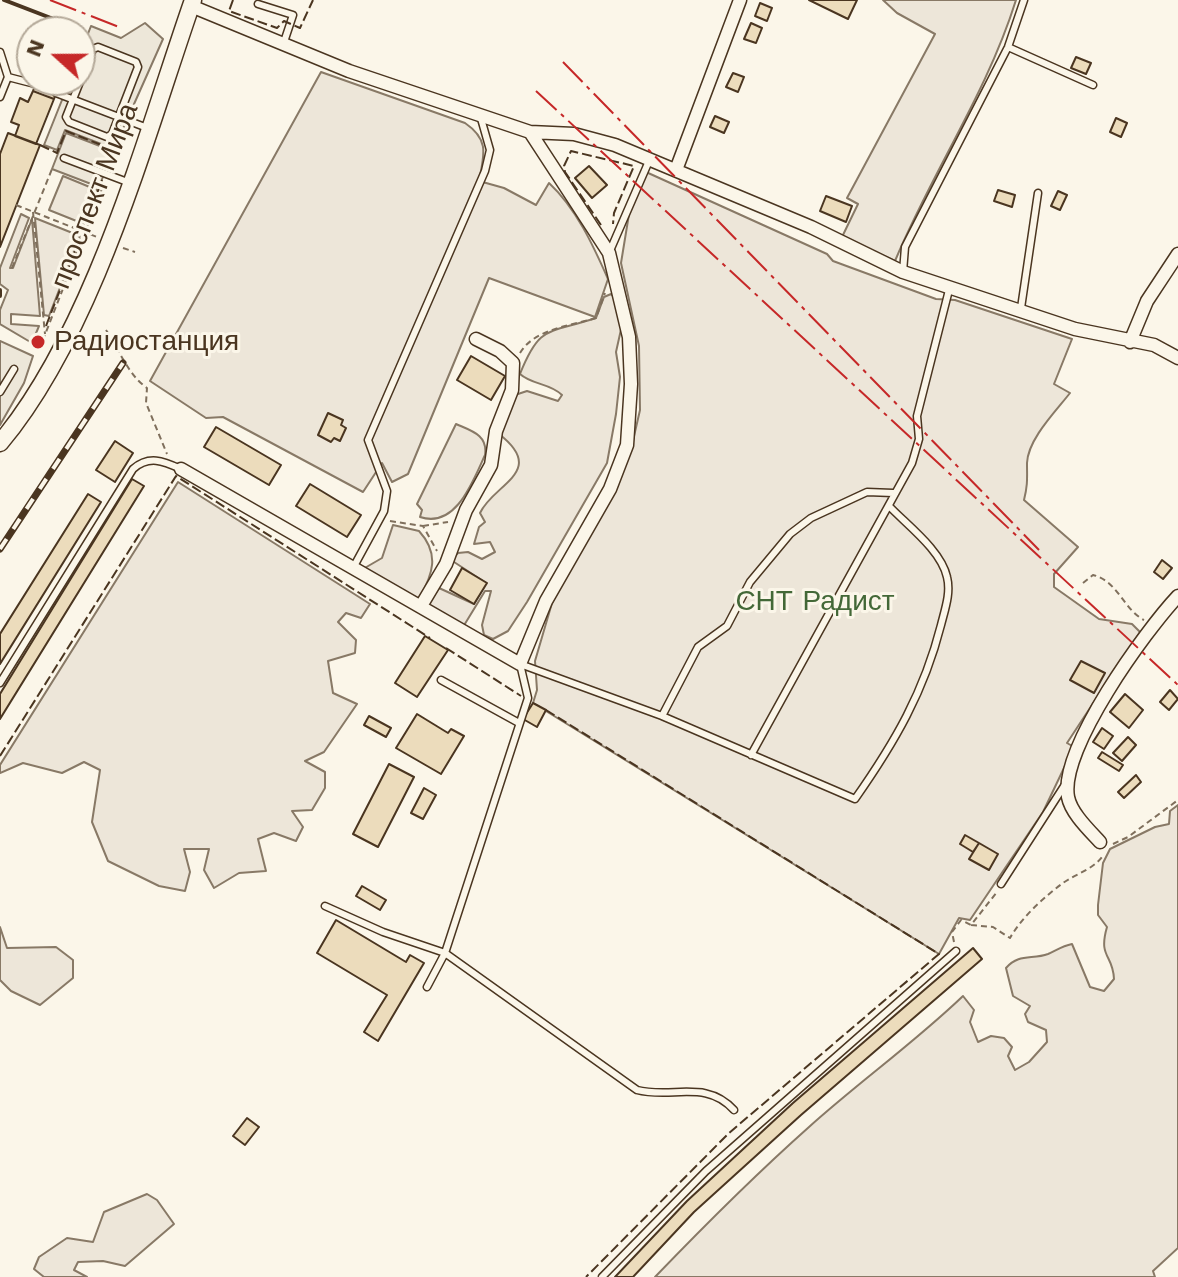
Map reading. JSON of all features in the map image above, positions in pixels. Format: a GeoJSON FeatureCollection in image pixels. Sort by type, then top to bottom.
{"type":"FeatureCollection","features":[{"type":"Feature","properties":{"kind":"street"},"geometry":{"type":"LineString","coordinates":[[676,170],[740,0]]}},
{"type":"Feature","properties":{"kind":"street"},"geometry":{"type":"LineString","coordinates":[[192,3],[283,45],[530,132],[574,134],[615,145],[811,227],[903,272],[1021,308],[1075,329],[1154,345],[1178,358]]}},
{"type":"Feature","properties":{"kind":"street","name":"проспект Мира"},"geometry":{"type":"LineString","coordinates":[[0,443],[21,418],[54,361],[103,255],[192,3]]}},
{"type":"Feature","properties":{"kind":"street"},"geometry":{"type":"LineString","coordinates":[[177,468],[520,664],[546,601],[610,489],[627,445],[631,384],[629,337],[609,253],[530,132]]}},
{"type":"Feature","properties":{"kind":"street"},"geometry":{"type":"LineString","coordinates":[[1130,342],[1147,301],[1178,254]]}},
{"type":"Feature","properties":{"kind":"street"},"geometry":{"type":"LineString","coordinates":[[421,606],[439,576],[466,510],[491,465],[496,431],[512,390],[513,363],[500,351],[476,339]]}},
{"type":"Feature","properties":{"kind":"street"},"geometry":{"type":"LineString","coordinates":[[1100,842],[1085,827],[1068,798],[1069,777],[1083,734],[1152,623],[1178,596]]}},
{"type":"Feature","properties":{"kind":"lane"},"geometry":{"type":"LineString","coordinates":[[903,272],[905,247],[1008,47],[1024,0]]}},
{"type":"Feature","properties":{"kind":"lane"},"geometry":{"type":"LineString","coordinates":[[258,4],[293,15],[283,45]]}},
{"type":"Feature","properties":{"kind":"lane"},"geometry":{"type":"LineString","coordinates":[[98,47],[136,62],[138,67],[119,117],[112,134],[107,137],[69,122],[66,117],[93,49],[98,47]]}},
{"type":"Feature","properties":{"kind":"lane"},"geometry":{"type":"LineString","coordinates":[[1008,47],[1093,85]]}},
{"type":"Feature","properties":{"kind":"lane"},"geometry":{"type":"LineString","coordinates":[[0,52],[8,77],[0,97]]}},
{"type":"Feature","properties":{"kind":"lane"},"geometry":{"type":"LineString","coordinates":[[8,77],[16,79]]}},
{"type":"Feature","properties":{"kind":"lane"},"geometry":{"type":"LineString","coordinates":[[64,96],[150,129]]}},
{"type":"Feature","properties":{"kind":"lane"},"geometry":{"type":"LineString","coordinates":[[353,568],[380,519],[387,491],[368,440],[485,171],[490,150],[480,115]]}},
{"type":"Feature","properties":{"kind":"lane"},"geometry":{"type":"LineString","coordinates":[[64,158],[130,183]]}},
{"type":"Feature","properties":{"kind":"lane"},"geometry":{"type":"LineString","coordinates":[[609,253],[649,160]]}},
{"type":"Feature","properties":{"kind":"lane"},"geometry":{"type":"LineString","coordinates":[[1021,308],[1038,193]]}},
{"type":"Feature","properties":{"kind":"lane"},"geometry":{"type":"LineString","coordinates":[[751,755],[912,463],[919,439],[917,416],[950,285]]}},
{"type":"Feature","properties":{"kind":"lane"},"geometry":{"type":"LineString","coordinates":[[0,392],[14,369]]}},
{"type":"Feature","properties":{"kind":"lane"},"geometry":{"type":"LineString","coordinates":[[0,683],[133,469],[142,461],[154,459],[177,468]]}},
{"type":"Feature","properties":{"kind":"lane"},"geometry":{"type":"LineString","coordinates":[[662,716],[698,647],[727,626],[750,582],[790,534],[811,518],[867,492],[893,493]]}},
{"type":"Feature","properties":{"kind":"lane"},"geometry":{"type":"LineString","coordinates":[[520,664],[662,716],[855,799],[929,673],[949,594],[947,575],[940,560],[889,506]]}},
{"type":"Feature","properties":{"kind":"lane"},"geometry":{"type":"LineString","coordinates":[[427,987],[445,953],[528,698],[520,664]]}},
{"type":"Feature","properties":{"kind":"lane"},"geometry":{"type":"LineString","coordinates":[[441,680],[519,723]]}},
{"type":"Feature","properties":{"kind":"lane"},"geometry":{"type":"LineString","coordinates":[[1001,884],[1069,777]]}},
{"type":"Feature","properties":{"kind":"lane"},"geometry":{"type":"LineString","coordinates":[[325,906],[383,932],[445,953],[637,1090],[650,1093],[699,1090],[714,1094],[734,1110]]}},
{"type":"Feature","properties":{"kind":"lane"},"geometry":{"type":"LineString","coordinates":[[602,1277],[706,1171],[956,951]]}},
{"type":"Feature","properties":{"kind":"path"},"geometry":{"type":"LineString","coordinates":[[39,350],[128,120]]}},
{"type":"Feature","properties":{"kind":"path"},"geometry":{"type":"LineString","coordinates":[[12,268],[52,169]]}},
{"type":"Feature","properties":{"kind":"path"},"geometry":{"type":"LineString","coordinates":[[16,205],[98,237]]}},
{"type":"Feature","properties":{"kind":"path"},"geometry":{"type":"LineString","coordinates":[[33,212],[45,338]]}},
{"type":"Feature","properties":{"kind":"path"},"geometry":{"type":"LineString","coordinates":[[122,247],[135,252]]}},
{"type":"Feature","properties":{"kind":"path"},"geometry":{"type":"LineString","coordinates":[[513,363],[526,342],[596,318],[610,280],[616,276]]}},
{"type":"Feature","properties":{"kind":"path"},"geometry":{"type":"LineString","coordinates":[[106,330],[139,383],[144,386],[153,425],[177,468]]}},
{"type":"Feature","properties":{"kind":"path"},"geometry":{"type":"LineString","coordinates":[[380,519],[423,526],[442,524],[466,510]]}},
{"type":"Feature","properties":{"kind":"path"},"geometry":{"type":"LineString","coordinates":[[423,526],[436,548],[439,576]]}},
{"type":"Feature","properties":{"kind":"path"},"geometry":{"type":"LineString","coordinates":[[1083,583],[1093,575],[1101,577],[1131,612],[1152,623]]}},
{"type":"Feature","properties":{"kind":"path"},"geometry":{"type":"LineString","coordinates":[[956,951],[952,932],[961,920],[971,925],[993,927],[1010,938],[1023,919],[1050,894],[1100,860],[1104,853],[1100,842],[1113,844],[1128,837],[1178,800]]}},
{"type":"Feature","properties":{"kind":"path"},"geometry":{"type":"LineString","coordinates":[[971,925],[1001,884]]}},
{"type":"Feature","properties":{"kind":"green space"},"geometry":{"type":"Polygon","coordinates":[[[883,0],[1016,0],[990,68],[895,261],[842,237],[858,204],[847,198],[935,34],[897,13],[883,0]]]}},
{"type":"Feature","properties":{"kind":"green space"},"geometry":{"type":"Polygon","coordinates":[[[321,72],[465,123],[482,142],[479,181],[504,188],[536,205],[549,183],[576,215],[608,279],[595,317],[489,278],[408,474],[392,482],[382,463],[363,492],[223,417],[206,418],[150,381],[321,72]]]}},
{"type":"Feature","properties":{"kind":"green space","name":"СНТ Радист"},"geometry":{"type":"Polygon","coordinates":[[[646,172],[827,254],[833,261],[936,299],[955,300],[1072,339],[1054,384],[1070,393],[1032,444],[1024,500],[1078,547],[1054,574],[1054,587],[1099,619],[1132,624],[1140,632],[1067,743],[1074,747],[1043,812],[970,920],[959,918],[939,954],[533,703],[537,690],[535,661],[552,603],[632,445],[640,410],[639,346],[621,263],[630,208],[646,172]]]}},
{"type":"Feature","properties":{"kind":"green space"},"geometry":{"type":"Polygon","coordinates":[[[63,176],[97,190],[84,224],[49,210],[63,176]]]}},
{"type":"Feature","properties":{"kind":"green space"},"geometry":{"type":"Polygon","coordinates":[[[21,214],[29,218],[10,268],[13,268],[32,219],[40,316],[11,314],[11,324],[39,326],[32,343],[0,324],[0,310],[8,290],[0,284],[0,268],[21,214]]]}},
{"type":"Feature","properties":{"kind":"green space"},"geometry":{"type":"Polygon","coordinates":[[[35,218],[80,236],[49,316],[44,315],[35,218]]]}},
{"type":"Feature","properties":{"kind":"green space"},"geometry":{"type":"Polygon","coordinates":[[[611,294],[617,300],[622,325],[616,352],[620,377],[616,414],[607,463],[527,602],[508,631],[493,639],[484,635],[482,625],[491,591],[485,591],[463,627],[427,606],[439,588],[474,604],[486,583],[451,560],[458,553],[468,552],[482,559],[495,552],[490,542],[474,544],[479,527],[485,522],[480,513],[518,468],[519,458],[513,447],[499,434],[515,395],[527,391],[558,401],[562,395],[520,374],[534,346],[548,333],[596,318],[604,297],[611,294]]]}},
{"type":"Feature","properties":{"kind":"green space"},"geometry":{"type":"Polygon","coordinates":[[[456,424],[481,438],[485,455],[469,489],[453,510],[433,519],[420,517],[422,510],[417,504],[456,424]]]}},
{"type":"Feature","properties":{"kind":"green space"},"geometry":{"type":"Polygon","coordinates":[[[178,482],[370,604],[361,618],[346,613],[338,622],[356,640],[355,653],[328,661],[333,693],[357,704],[324,752],[305,761],[325,772],[325,788],[312,810],[292,811],[303,827],[296,841],[274,833],[258,839],[266,871],[239,873],[214,888],[204,870],[209,849],[184,849],[190,872],[185,891],[159,886],[108,861],[92,822],[100,770],[84,762],[62,773],[23,763],[0,773],[0,765],[178,482]]]}},
{"type":"Feature","properties":{"kind":"green space"},"geometry":{"type":"Polygon","coordinates":[[[393,525],[419,531],[430,548],[431,573],[419,599],[363,569],[382,558],[393,525]]]}},
{"type":"Feature","properties":{"kind":"green space"},"geometry":{"type":"Polygon","coordinates":[[[1178,805],[1178,1248],[1153,1271],[1155,1277],[655,1277],[789,1145],[963,996],[974,1010],[970,1022],[978,1042],[991,1036],[1004,1038],[1012,1047],[1008,1056],[1015,1070],[1029,1062],[1047,1042],[1046,1030],[1028,1022],[1025,1014],[1030,1006],[1013,996],[1006,968],[1016,960],[1042,956],[1072,944],[1090,987],[1104,991],[1114,979],[1104,945],[1107,927],[1098,915],[1103,863],[1110,849],[1155,827],[1169,824],[1170,811],[1178,805]]]}},
{"type":"Feature","properties":{"kind":"green space"},"geometry":{"type":"Polygon","coordinates":[[[0,927],[7,948],[56,947],[73,960],[73,978],[40,1005],[11,991],[0,980],[0,927]]]}},
{"type":"Feature","properties":{"kind":"green space"},"geometry":{"type":"Polygon","coordinates":[[[147,1194],[157,1200],[174,1224],[125,1266],[103,1261],[78,1262],[74,1270],[87,1277],[44,1277],[34,1269],[39,1257],[67,1238],[93,1242],[104,1212],[147,1194]]]}},
{"type":"Feature","properties":{"kind":"shaded area"},"geometry":{"type":"Polygon","coordinates":[[[145,23],[163,39],[114,149],[65,130],[57,150],[44,145],[64,96],[96,96],[96,28],[121,38],[145,23]]]}},
{"type":"Feature","properties":{"kind":"shaded area"},"geometry":{"type":"Polygon","coordinates":[[[66,133],[113,151],[99,187],[52,169],[66,133]]]}},
{"type":"Feature","properties":{"kind":"shaded area"},"geometry":{"type":"Polygon","coordinates":[[[0,341],[33,356],[24,383],[0,425],[0,341]]]}},
{"type":"Feature","properties":{"kind":"building"},"geometry":{"type":"Polygon","coordinates":[[[809,0],[857,0],[848,19],[809,0]]]}},
{"type":"Feature","properties":{"kind":"building"},"geometry":{"type":"Polygon","coordinates":[[[760,3],[772,8],[767,21],[755,16],[760,3]]]}},
{"type":"Feature","properties":{"kind":"building"},"geometry":{"type":"Polygon","coordinates":[[[751,23],[762,28],[756,43],[744,39],[751,23]]]}},
{"type":"Feature","properties":{"kind":"building"},"geometry":{"type":"Polygon","coordinates":[[[1076,57],[1091,63],[1086,74],[1071,68],[1076,57]]]}},
{"type":"Feature","properties":{"kind":"building"},"geometry":{"type":"Polygon","coordinates":[[[733,73],[744,77],[738,92],[726,87],[733,73]]]}},
{"type":"Feature","properties":{"kind":"building"},"geometry":{"type":"Polygon","coordinates":[[[31,96],[54,99],[36,144],[15,136],[19,125],[11,122],[20,98],[28,102],[31,96]]]}},
{"type":"Feature","properties":{"kind":"building"},"geometry":{"type":"Polygon","coordinates":[[[715,116],[729,122],[724,133],[710,127],[715,116]]]}},
{"type":"Feature","properties":{"kind":"building"},"geometry":{"type":"Polygon","coordinates":[[[1116,118],[1127,123],[1121,137],[1110,132],[1116,118]]]}},
{"type":"Feature","properties":{"kind":"building"},"geometry":{"type":"Polygon","coordinates":[[[8,133],[40,145],[0,247],[0,154],[8,133]]]}},
{"type":"Feature","properties":{"kind":"building"},"geometry":{"type":"Polygon","coordinates":[[[589,166],[607,185],[592,198],[575,178],[589,166]]]}},
{"type":"Feature","properties":{"kind":"building"},"geometry":{"type":"Polygon","coordinates":[[[998,190],[1015,195],[1012,207],[994,201],[998,190]]]}},
{"type":"Feature","properties":{"kind":"building"},"geometry":{"type":"Polygon","coordinates":[[[1058,191],[1067,195],[1060,210],[1051,206],[1058,191]]]}},
{"type":"Feature","properties":{"kind":"building"},"geometry":{"type":"Polygon","coordinates":[[[826,196],[852,206],[846,222],[820,211],[826,196]]]}},
{"type":"Feature","properties":{"kind":"building"},"geometry":{"type":"Polygon","coordinates":[[[471,356],[505,376],[491,400],[457,380],[471,356]]]}},
{"type":"Feature","properties":{"kind":"building"},"geometry":{"type":"Polygon","coordinates":[[[328,413],[343,420],[341,425],[346,428],[340,441],[334,438],[331,442],[318,435],[328,413]]]}},
{"type":"Feature","properties":{"kind":"building"},"geometry":{"type":"Polygon","coordinates":[[[216,427],[281,465],[269,485],[204,447],[216,427]]]}},
{"type":"Feature","properties":{"kind":"building"},"geometry":{"type":"Polygon","coordinates":[[[115,441],[133,453],[115,482],[96,470],[115,441]]]}},
{"type":"Feature","properties":{"kind":"building"},"geometry":{"type":"Polygon","coordinates":[[[132,479],[144,486],[0,719],[0,694],[132,479]]]}},
{"type":"Feature","properties":{"kind":"building"},"geometry":{"type":"Polygon","coordinates":[[[310,484],[361,515],[347,537],[296,506],[310,484]]]}},
{"type":"Feature","properties":{"kind":"building"},"geometry":{"type":"Polygon","coordinates":[[[88,494],[101,502],[0,664],[0,634],[88,494]]]}},
{"type":"Feature","properties":{"kind":"building"},"geometry":{"type":"Polygon","coordinates":[[[1162,560],[1172,568],[1163,579],[1154,572],[1162,560]]]}},
{"type":"Feature","properties":{"kind":"building"},"geometry":{"type":"Polygon","coordinates":[[[462,568],[487,583],[474,604],[450,590],[462,568]]]}},
{"type":"Feature","properties":{"kind":"building"},"geometry":{"type":"Polygon","coordinates":[[[425,636],[448,650],[417,697],[395,683],[425,636]]]}},
{"type":"Feature","properties":{"kind":"building"},"geometry":{"type":"Polygon","coordinates":[[[1081,661],[1105,673],[1094,693],[1070,680],[1081,661]]]}},
{"type":"Feature","properties":{"kind":"building"},"geometry":{"type":"Polygon","coordinates":[[[1170,690],[1178,699],[1169,710],[1160,702],[1170,690]]]}},
{"type":"Feature","properties":{"kind":"building"},"geometry":{"type":"Polygon","coordinates":[[[1125,694],[1143,710],[1129,728],[1110,712],[1125,694]]]}},
{"type":"Feature","properties":{"kind":"building"},"geometry":{"type":"Polygon","coordinates":[[[533,703],[546,710],[537,727],[523,719],[533,703]]]}},
{"type":"Feature","properties":{"kind":"building"},"geometry":{"type":"Polygon","coordinates":[[[417,714],[448,733],[451,729],[464,736],[441,774],[396,748],[417,714]]]}},
{"type":"Feature","properties":{"kind":"building"},"geometry":{"type":"Polygon","coordinates":[[[369,716],[391,728],[386,737],[364,725],[369,716]]]}},
{"type":"Feature","properties":{"kind":"building"},"geometry":{"type":"Polygon","coordinates":[[[1102,728],[1113,736],[1104,749],[1093,742],[1102,728]]]}},
{"type":"Feature","properties":{"kind":"building"},"geometry":{"type":"Polygon","coordinates":[[[1128,737],[1136,745],[1122,761],[1113,753],[1128,737]]]}},
{"type":"Feature","properties":{"kind":"building"},"geometry":{"type":"Polygon","coordinates":[[[1102,752],[1123,765],[1119,771],[1098,758],[1102,752]]]}},
{"type":"Feature","properties":{"kind":"building"},"geometry":{"type":"Polygon","coordinates":[[[389,764],[414,777],[378,847],[353,834],[389,764]]]}},
{"type":"Feature","properties":{"kind":"building"},"geometry":{"type":"Polygon","coordinates":[[[1136,775],[1141,782],[1124,798],[1118,792],[1136,775]]]}},
{"type":"Feature","properties":{"kind":"building"},"geometry":{"type":"Polygon","coordinates":[[[424,788],[436,795],[423,819],[411,813],[424,788]]]}},
{"type":"Feature","properties":{"kind":"building"},"geometry":{"type":"Polygon","coordinates":[[[965,835],[979,843],[973,852],[960,844],[965,835]]]}},
{"type":"Feature","properties":{"kind":"building"},"geometry":{"type":"Polygon","coordinates":[[[979,843],[998,854],[989,870],[969,859],[979,843]]]}},
{"type":"Feature","properties":{"kind":"building"},"geometry":{"type":"Polygon","coordinates":[[[362,886],[386,900],[380,910],[356,896],[362,886]]]}},
{"type":"Feature","properties":{"kind":"building"},"geometry":{"type":"Polygon","coordinates":[[[336,920],[406,962],[410,955],[424,963],[378,1041],[364,1032],[387,995],[317,953],[336,920]]]}},
{"type":"Feature","properties":{"kind":"building"},"geometry":{"type":"Polygon","coordinates":[[[973,948],[982,959],[694,1212],[633,1277],[615,1277],[687,1201],[793,1103],[973,948]]]}},
{"type":"Feature","properties":{"kind":"building"},"geometry":{"type":"Polygon","coordinates":[[[247,1118],[259,1127],[245,1145],[233,1136],[247,1118]]]}},
{"type":"Feature","properties":{"kind":"railway"},"geometry":{"type":"LineString","coordinates":[[0,549],[123,363]]}},
{"type":"Feature","properties":{"kind":"fence"},"geometry":{"type":"LineString","coordinates":[[233,0],[229,11],[277,28],[284,21],[300,28],[313,0]]}},
{"type":"Feature","properties":{"kind":"fence"},"geometry":{"type":"LineString","coordinates":[[40,145],[57,153],[66,131],[114,150],[108,167]]}},
{"type":"Feature","properties":{"kind":"fence"},"geometry":{"type":"LineString","coordinates":[[601,225],[565,172],[564,166],[571,151],[634,166],[614,213],[613,224]]}},
{"type":"Feature","properties":{"kind":"fence"},"geometry":{"type":"LineString","coordinates":[[86,224],[102,180]]}},
{"type":"Feature","properties":{"kind":"fence"},"geometry":{"type":"LineString","coordinates":[[46,326],[81,236]]}},
{"type":"Feature","properties":{"kind":"fence"},"geometry":{"type":"LineString","coordinates":[[0,756],[176,476],[430,638]]}},
{"type":"Feature","properties":{"kind":"fence"},"geometry":{"type":"LineString","coordinates":[[446,648],[521,696]]}},
{"type":"Feature","properties":{"kind":"fence"},"geometry":{"type":"LineString","coordinates":[[546,710],[939,954],[729,1133],[586,1277]]}},
{"type":"Feature","properties":{"kind":"wall"},"geometry":{"type":"LineString","coordinates":[[4,0],[46,16]]}},
{"type":"Feature","properties":{"kind":"wall"},"geometry":{"type":"LineString","coordinates":[[0,290],[0,296]]}},
{"type":"Feature","properties":{"kind":"power"},"geometry":{"type":"LineString","coordinates":[[50,0],[119,27]]}},
{"type":"Feature","properties":{"kind":"power"},"geometry":{"type":"LineString","coordinates":[[563,62],[1039,550]]}},
{"type":"Feature","properties":{"kind":"power"},"geometry":{"type":"LineString","coordinates":[[536,91],[1178,685]]}},
{"type":"Feature","properties":{"kind":"place","name":"Радиостанция"},"geometry":{"type":"Point","coordinates":[38,342]}}]}
